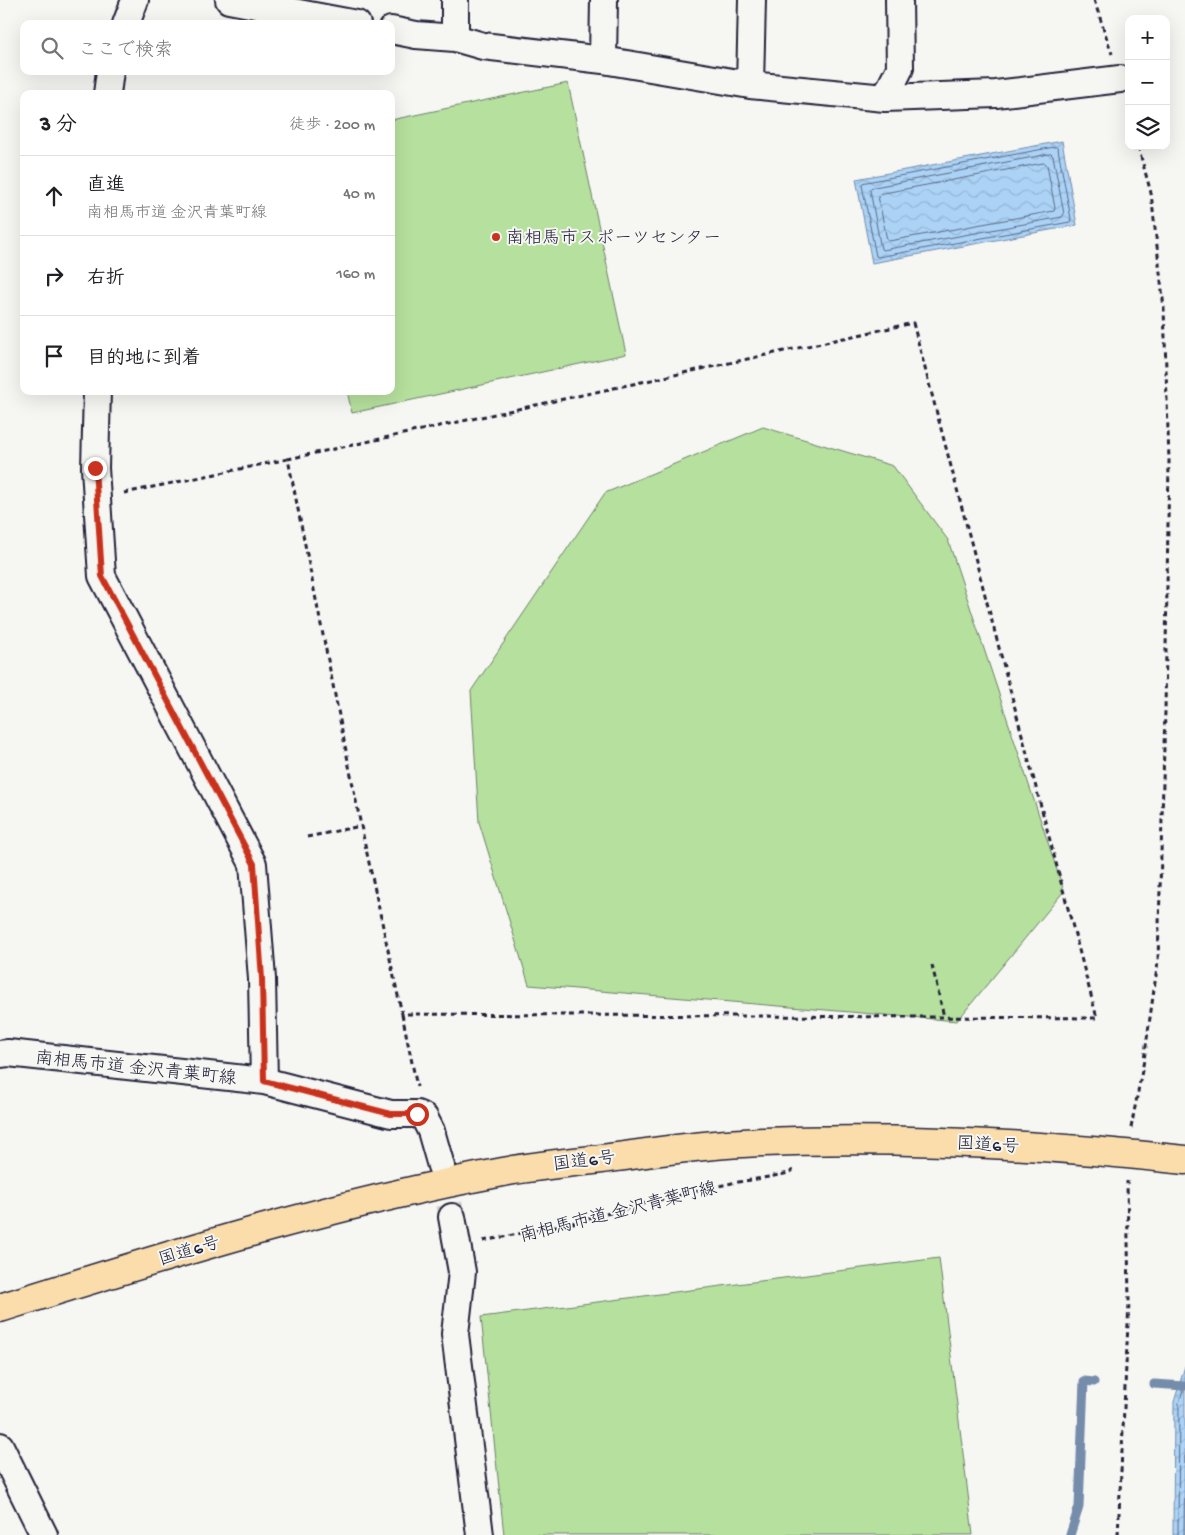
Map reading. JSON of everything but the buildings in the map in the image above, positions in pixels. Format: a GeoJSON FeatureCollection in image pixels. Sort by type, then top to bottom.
{"type":"FeatureCollection","features":[{"type":"Feature","properties":{"kind":"highway","name":"国道6号"},"geometry":{"type":"LineString","coordinates":[[0,1308],[194,1248],[321,1212],[437,1184],[549,1164],[741,1143],[828,1140],[993,1144],[1180,1159]]}},
{"type":"Feature","properties":{"kind":"street"},"geometry":{"type":"LineString","coordinates":[[128,20],[135,0]]}},
{"type":"Feature","properties":{"kind":"street"},"geometry":{"type":"LineString","coordinates":[[229,0],[336,20]]}},
{"type":"Feature","properties":{"kind":"street"},"geometry":{"type":"LineString","coordinates":[[455,0],[455,38]]}},
{"type":"Feature","properties":{"kind":"street"},"geometry":{"type":"LineString","coordinates":[[603,60],[604,0]]}},
{"type":"Feature","properties":{"kind":"street"},"geometry":{"type":"LineString","coordinates":[[750,85],[752,0]]}},
{"type":"Feature","properties":{"kind":"street"},"geometry":{"type":"LineString","coordinates":[[885,98],[900,68],[900,0]]}},
{"type":"Feature","properties":{"kind":"street"},"geometry":{"type":"LineString","coordinates":[[395,31],[416,35],[455,38],[483,46],[603,60],[750,85],[885,98],[996,94],[1120,79]]}},
{"type":"Feature","properties":{"kind":"street"},"geometry":{"type":"LineString","coordinates":[[108,90],[109,75]]}},
{"type":"Feature","properties":{"kind":"street"},"geometry":{"type":"LineString","coordinates":[[97,395],[95,468],[102,576],[254,864],[262,979],[264,1081]]}},
{"type":"Feature","properties":{"kind":"street","name":"南相馬市道 金沢青葉町線"},"geometry":{"type":"LineString","coordinates":[[0,1054],[18,1054],[264,1081],[391,1114],[410,1113],[424,1117]]}},
{"type":"Feature","properties":{"kind":"street"},"geometry":{"type":"LineString","coordinates":[[424,1117],[431,1131],[441,1166]]}},
{"type":"Feature","properties":{"kind":"street"},"geometry":{"type":"LineString","coordinates":[[452,1217],[462,1272],[455,1334],[480,1535]]}},
{"type":"Feature","properties":{"kind":"street"},"geometry":{"type":"LineString","coordinates":[[0,1446],[44,1535]]}},
{"type":"Feature","properties":{"kind":"path"},"geometry":{"type":"LineString","coordinates":[[1118,1535],[1129,1302],[1126,1154],[1144,1060],[1158,962],[1169,461],[1164,308],[1151,193],[1139,150]]}},
{"type":"Feature","properties":{"kind":"path"},"geometry":{"type":"LineString","coordinates":[[97,498],[288,459],[913,323],[1097,1018],[402,1014]]}},
{"type":"Feature","properties":{"kind":"path"},"geometry":{"type":"LineString","coordinates":[[288,459],[361,826],[424,1117]]}},
{"type":"Feature","properties":{"kind":"path"},"geometry":{"type":"LineString","coordinates":[[307,837],[361,826]]}},
{"type":"Feature","properties":{"kind":"path"},"geometry":{"type":"LineString","coordinates":[[932,965],[944,1017]]}},
{"type":"Feature","properties":{"kind":"path","name":"南相馬市道 金沢青葉町線"},"geometry":{"type":"LineString","coordinates":[[458,1247],[578,1222],[650,1202],[732,1183],[790,1173],[797,1167]]}},
{"type":"Feature","properties":{"kind":"green space","name":"南相馬市スポーツセンター"},"geometry":{"type":"Polygon","coordinates":[[[568,83],[626,354],[352,413],[348,395],[395,395],[395,119],[568,83]]]}},
{"type":"Feature","properties":{"kind":"green space"},"geometry":{"type":"Polygon","coordinates":[[[763,427],[893,466],[948,540],[1064,891],[957,1021],[529,985],[479,822],[471,691],[605,493],[763,427]]]}},
{"type":"Feature","properties":{"kind":"green space"},"geometry":{"type":"Polygon","coordinates":[[[939,1258],[973,1535],[504,1535],[481,1317],[939,1258]]]}},
{"type":"Feature","properties":{"kind":"water"},"geometry":{"type":"Polygon","coordinates":[[[1062,141],[1077,225],[872,263],[856,179],[1062,141]]]}},
{"type":"Feature","properties":{"kind":"water"},"geometry":{"type":"Polygon","coordinates":[[[1185,1366],[1185,1535],[1173,1535],[1174,1402],[1185,1366]]]}},
{"type":"Feature","properties":{"kind":"waterway"},"geometry":{"type":"LineString","coordinates":[[1070,1535],[1079,1507],[1084,1381],[1094,1382]]}},
{"type":"Feature","properties":{"kind":"waterway"},"geometry":{"type":"LineString","coordinates":[[1154,1384],[1185,1386]]}},
{"type":"Feature","properties":{"kind":"tunnel"},"geometry":{"type":"LineString","coordinates":[[441,1166],[452,1217]]}},
{"type":"Feature","properties":{"kind":"place","name":"南相馬市スポーツセンター"},"geometry":{"type":"Point","coordinates":[496,237]}},
{"type":"Feature","properties":{"kind":"route"},"geometry":{"type":"LineString","coordinates":[[95,468],[102,576],[254,864],[262,979],[264,1081],[391,1114],[417,1114]]}}]}
